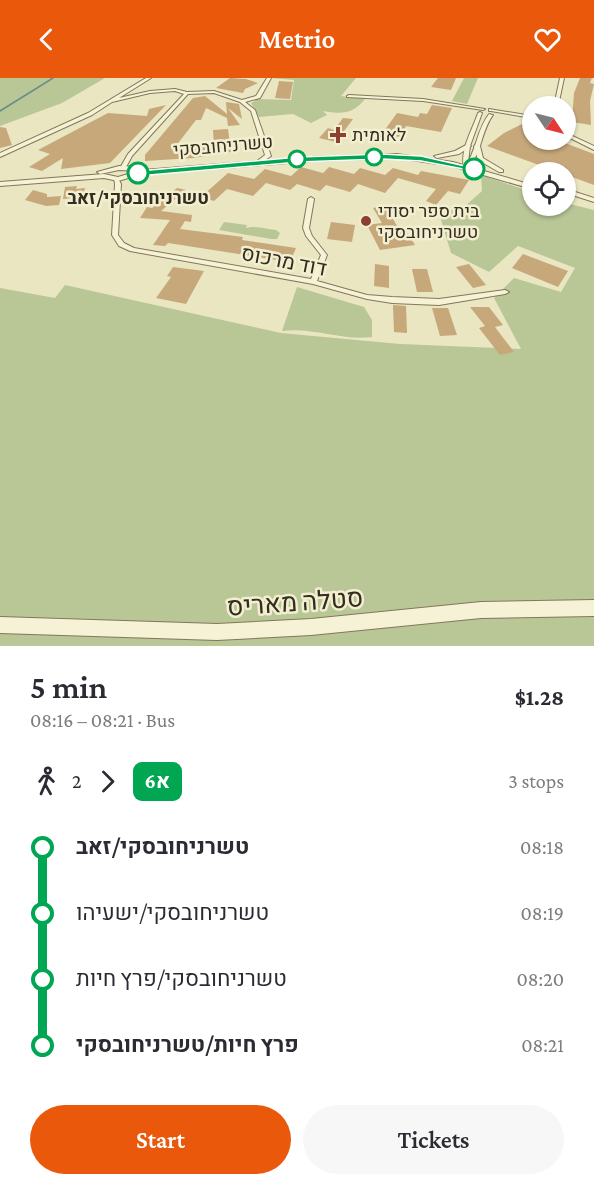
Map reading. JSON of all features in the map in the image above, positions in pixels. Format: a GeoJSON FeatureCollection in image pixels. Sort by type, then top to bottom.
{"type":"FeatureCollection","features":[{"type":"Feature","properties":{"kind":"street"},"geometry":{"type":"LineString","coordinates":[[0,155],[41,138],[113,102],[149,78]]}},
{"type":"Feature","properties":{"kind":"street"},"geometry":{"type":"LineString","coordinates":[[242,101],[258,97],[269,78]]}},
{"type":"Feature","properties":{"kind":"street"},"geometry":{"type":"LineString","coordinates":[[558,96],[562,78]]}},
{"type":"Feature","properties":{"kind":"street"},"geometry":{"type":"LineString","coordinates":[[113,102],[158,91],[175,90],[187,93],[214,92],[242,101],[254,110],[268,156],[259,162]]}},
{"type":"Feature","properties":{"kind":"street"},"geometry":{"type":"LineString","coordinates":[[120,175],[130,155],[187,93]]}},
{"type":"Feature","properties":{"kind":"street"},"geometry":{"type":"LineString","coordinates":[[349,96],[423,100],[492,113],[522,115]]}},
{"type":"Feature","properties":{"kind":"street"},"geometry":{"type":"LineString","coordinates":[[467,163],[468,146],[480,111]]}},
{"type":"Feature","properties":{"kind":"street"},"geometry":{"type":"LineString","coordinates":[[467,163],[492,113]]}},
{"type":"Feature","properties":{"kind":"street"},"geometry":{"type":"LineString","coordinates":[[476,125],[485,124]]}},
{"type":"Feature","properties":{"kind":"street"},"geometry":{"type":"LineString","coordinates":[[576,139],[594,148]]}},
{"type":"Feature","properties":{"kind":"street"},"geometry":{"type":"LineString","coordinates":[[436,156],[457,153],[468,146]]}},
{"type":"Feature","properties":{"kind":"street"},"geometry":{"type":"LineString","coordinates":[[477,146],[480,159],[501,171]]}},
{"type":"Feature","properties":{"kind":"street","name":"טשרניחובסקי"},"geometry":{"type":"LineString","coordinates":[[120,175],[268,156],[376,150],[436,156],[522,178]]}},
{"type":"Feature","properties":{"kind":"street","name":"טשרניחובסקי"},"geometry":{"type":"LineString","coordinates":[[0,182],[120,175],[259,162],[397,156],[467,163],[522,183]]}},
{"type":"Feature","properties":{"kind":"street","name":"דוד מרכוס"},"geometry":{"type":"LineString","coordinates":[[120,175],[115,235],[117,242],[123,247],[140,252],[313,282],[367,297],[439,302],[505,292]]}},
{"type":"Feature","properties":{"kind":"street"},"geometry":{"type":"LineString","coordinates":[[576,194],[594,200]]}},
{"type":"Feature","properties":{"kind":"street"},"geometry":{"type":"LineString","coordinates":[[311,199],[306,228],[309,236],[324,255],[313,282]]}},
{"type":"Feature","properties":{"kind":"street"},"geometry":{"type":"LineString","coordinates":[[576,200],[594,205]]}},
{"type":"Feature","properties":{"kind":"street","name":"סטלה מאריס"},"geometry":{"type":"LineString","coordinates":[[0,625],[217,632],[311,627],[482,610],[594,608]]}},
{"type":"Feature","properties":{"kind":"green space"},"geometry":{"type":"Polygon","coordinates":[[[0,78],[105,78],[62,103],[0,126],[0,78]]]}},
{"type":"Feature","properties":{"kind":"green space"},"geometry":{"type":"Polygon","coordinates":[[[271,78],[356,78],[341,96],[365,99],[351,111],[335,113],[323,111],[327,115],[311,123],[293,114],[259,117],[251,103],[258,99],[291,100],[294,80],[271,78]]]}},
{"type":"Feature","properties":{"kind":"green space"},"geometry":{"type":"Polygon","coordinates":[[[464,78],[478,78],[467,104],[452,101],[464,78]]]}},
{"type":"Feature","properties":{"kind":"green space"},"geometry":{"type":"Polygon","coordinates":[[[481,175],[522,189],[522,216],[576,216],[576,206],[594,210],[594,646],[0,646],[0,288],[55,298],[65,285],[281,333],[400,344],[521,349],[494,298],[514,278],[561,292],[575,268],[518,246],[489,272],[451,253],[439,213],[464,207],[482,191],[481,175]]]}},
{"type":"Feature","properties":{"kind":"green space"},"geometry":{"type":"Polygon","coordinates":[[[224,222],[247,225],[246,228],[276,230],[280,233],[277,239],[271,239],[219,230],[224,222]]]}},
{"type":"Feature","properties":{"kind":"green space"},"geometry":{"type":"Polygon","coordinates":[[[297,287],[364,307],[372,320],[372,337],[282,331],[297,287]]]}},
{"type":"Feature","properties":{"kind":"building"},"geometry":{"type":"Polygon","coordinates":[[[230,78],[246,79],[258,83],[245,89],[243,93],[216,88],[230,78]]]}},
{"type":"Feature","properties":{"kind":"building"},"geometry":{"type":"Polygon","coordinates":[[[438,78],[456,78],[451,90],[431,87],[438,78]]]}},
{"type":"Feature","properties":{"kind":"building"},"geometry":{"type":"Polygon","coordinates":[[[580,78],[592,78],[590,83],[594,84],[590,101],[591,125],[576,123],[574,93],[580,78]]]}},
{"type":"Feature","properties":{"kind":"building"},"geometry":{"type":"Polygon","coordinates":[[[279,81],[293,82],[290,99],[275,98],[279,81]]]}},
{"type":"Feature","properties":{"kind":"building"},"geometry":{"type":"Polygon","coordinates":[[[205,96],[227,114],[226,102],[239,104],[242,119],[228,108],[240,125],[228,126],[227,118],[206,108],[201,120],[196,120],[172,151],[214,144],[213,130],[228,129],[231,152],[193,158],[145,161],[145,155],[193,98],[205,96]]]}},
{"type":"Feature","properties":{"kind":"building"},"geometry":{"type":"Polygon","coordinates":[[[166,105],[110,163],[61,169],[63,158],[42,171],[29,167],[50,154],[38,150],[108,113],[147,116],[149,109],[166,105]]]}},
{"type":"Feature","properties":{"kind":"building"},"geometry":{"type":"Polygon","coordinates":[[[432,105],[452,108],[441,132],[406,126],[400,137],[382,134],[397,113],[418,117],[420,113],[427,114],[432,105]]]}},
{"type":"Feature","properties":{"kind":"building"},"geometry":{"type":"Polygon","coordinates":[[[343,118],[353,119],[336,142],[319,138],[328,128],[334,130],[343,118]]]}},
{"type":"Feature","properties":{"kind":"building"},"geometry":{"type":"Polygon","coordinates":[[[522,124],[522,150],[576,150],[576,147],[594,154],[594,185],[576,178],[576,162],[531,162],[487,146],[504,133],[522,124]]]}},
{"type":"Feature","properties":{"kind":"building"},"geometry":{"type":"Polygon","coordinates":[[[0,127],[6,128],[12,145],[0,148],[0,127]]]}},
{"type":"Feature","properties":{"kind":"building"},"geometry":{"type":"Polygon","coordinates":[[[301,167],[323,173],[329,167],[354,174],[360,168],[385,175],[393,168],[418,175],[421,171],[469,180],[460,194],[448,191],[436,205],[426,201],[436,189],[398,178],[385,193],[358,184],[350,192],[326,185],[320,191],[297,184],[290,190],[266,183],[253,196],[227,189],[214,201],[201,197],[228,173],[254,179],[265,169],[291,176],[301,167]]]}},
{"type":"Feature","properties":{"kind":"building"},"geometry":{"type":"Polygon","coordinates":[[[77,186],[76,189],[85,188],[83,197],[63,199],[65,187],[77,186]]]}},
{"type":"Feature","properties":{"kind":"building"},"geometry":{"type":"Polygon","coordinates":[[[177,188],[186,190],[161,211],[192,215],[191,222],[185,221],[180,229],[243,237],[242,240],[296,248],[290,262],[168,243],[165,246],[153,245],[170,220],[140,218],[147,207],[152,208],[177,188]]]}},
{"type":"Feature","properties":{"kind":"building"},"geometry":{"type":"Polygon","coordinates":[[[33,190],[47,194],[47,197],[61,196],[59,205],[46,206],[25,200],[33,190]]]}},
{"type":"Feature","properties":{"kind":"building","name":"בית ספר יסודי טשרניחובסקי"},"geometry":{"type":"Polygon","coordinates":[[[385,206],[399,229],[404,228],[415,245],[380,250],[367,225],[382,223],[373,208],[385,206]]]}},
{"type":"Feature","properties":{"kind":"building","name":"בית ספר יסודי טשרניחובסקי"},"geometry":{"type":"Polygon","coordinates":[[[331,222],[355,225],[352,242],[327,239],[331,222]]]}},
{"type":"Feature","properties":{"kind":"building"},"geometry":{"type":"Polygon","coordinates":[[[523,254],[568,271],[558,287],[512,268],[523,254]]]}},
{"type":"Feature","properties":{"kind":"building"},"geometry":{"type":"Polygon","coordinates":[[[375,264],[389,266],[389,288],[374,286],[375,264]]]}},
{"type":"Feature","properties":{"kind":"building"},"geometry":{"type":"Polygon","coordinates":[[[469,264],[486,285],[473,288],[456,267],[469,264]]]}},
{"type":"Feature","properties":{"kind":"building"},"geometry":{"type":"Polygon","coordinates":[[[173,267],[204,271],[186,304],[156,298],[171,277],[167,276],[173,267]]]}},
{"type":"Feature","properties":{"kind":"building"},"geometry":{"type":"Polygon","coordinates":[[[412,269],[427,269],[433,292],[417,292],[412,269]]]}},
{"type":"Feature","properties":{"kind":"building"},"geometry":{"type":"Polygon","coordinates":[[[393,305],[406,306],[407,333],[394,332],[393,305]]]}},
{"type":"Feature","properties":{"kind":"building"},"geometry":{"type":"Polygon","coordinates":[[[470,307],[489,307],[503,325],[495,327],[514,352],[500,355],[479,328],[485,326],[470,307]]]}},
{"type":"Feature","properties":{"kind":"building"},"geometry":{"type":"Polygon","coordinates":[[[432,308],[448,308],[457,335],[440,336],[432,308]]]}},
{"type":"Feature","properties":{"kind":"waterway"},"geometry":{"type":"LineString","coordinates":[[0,111],[53,78]]}},
{"type":"Feature","properties":{"kind":"bus line","name":"6א"},"geometry":{"type":"LineString","coordinates":[[138,173],[299,159],[382,156],[421,158],[474,169]]}},
{"type":"Feature","properties":{"kind":"place","name":"לאומית"},"geometry":{"type":"Point","coordinates":[338,135]}},
{"type":"Feature","properties":{"kind":"place","name":"טשרניחובסקי/זאב"},"geometry":{"type":"Point","coordinates":[138,173]}},
{"type":"Feature","properties":{"kind":"place","name":"בית ספר יסודי טשרניחובסקי"},"geometry":{"type":"Point","coordinates":[366,221]}}]}
